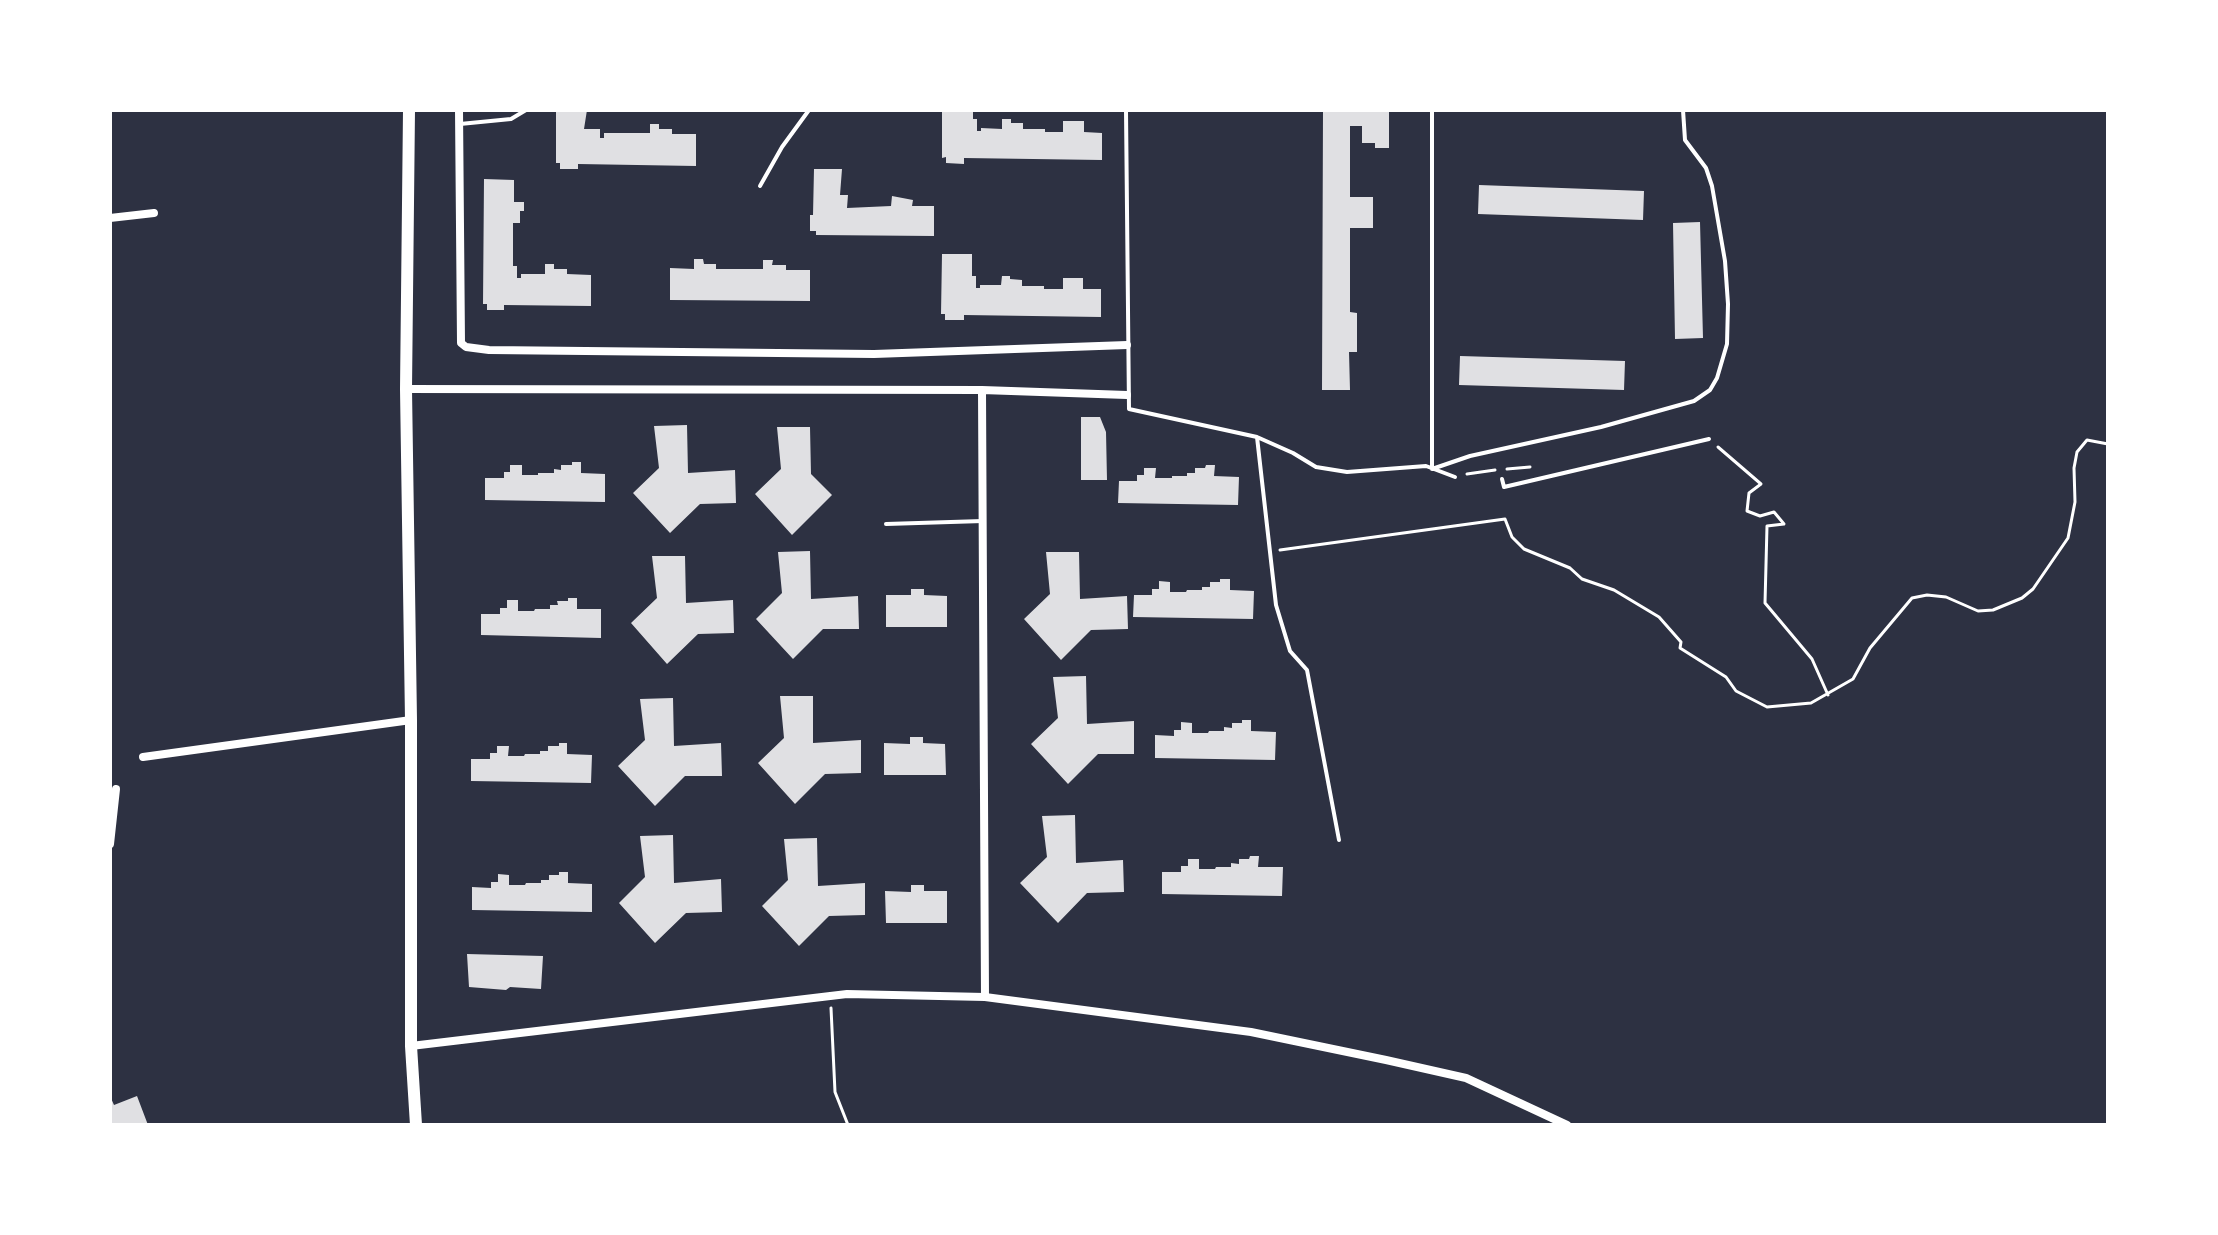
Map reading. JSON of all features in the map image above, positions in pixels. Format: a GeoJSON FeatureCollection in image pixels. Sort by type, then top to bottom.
{"type":"FeatureCollection","features":[{"type":"Feature","properties":{"kind":"main road"},"geometry":{"type":"LineString","coordinates":[[409,110],[406,389],[411,720],[411,1046],[416,1125]]}},
{"type":"Feature","properties":{"kind":"street"},"geometry":{"type":"LineString","coordinates":[[459,110],[461,343],[466,347],[535,351],[874,354],[1127,345]]}},
{"type":"Feature","properties":{"kind":"street"},"geometry":{"type":"LineString","coordinates":[[110,218],[154,213]]}},
{"type":"Feature","properties":{"kind":"street"},"geometry":{"type":"LineString","coordinates":[[406,389],[982,390],[1127,395]]}},
{"type":"Feature","properties":{"kind":"street"},"geometry":{"type":"LineString","coordinates":[[982,390],[985,997]]}},
{"type":"Feature","properties":{"kind":"street"},"geometry":{"type":"LineString","coordinates":[[143,757],[411,720]]}},
{"type":"Feature","properties":{"kind":"street"},"geometry":{"type":"LineString","coordinates":[[110,844],[116,789]]}},
{"type":"Feature","properties":{"kind":"street"},"geometry":{"type":"LineString","coordinates":[[411,1046],[830,996],[985,997],[1251,1032],[1386,1060],[1466,1078],[1567,1125]]}},
{"type":"Feature","properties":{"kind":"lane"},"geometry":{"type":"LineString","coordinates":[[460,124],[511,119],[526,110]]}},
{"type":"Feature","properties":{"kind":"lane"},"geometry":{"type":"LineString","coordinates":[[760,186],[782,147],[809,110]]}},
{"type":"Feature","properties":{"kind":"lane"},"geometry":{"type":"LineString","coordinates":[[1126,110],[1129,409],[1257,437],[1316,467],[1347,472],[1426,466],[1455,477]]}},
{"type":"Feature","properties":{"kind":"lane"},"geometry":{"type":"LineString","coordinates":[[1432,110],[1432,469]]}},
{"type":"Feature","properties":{"kind":"lane"},"geometry":{"type":"LineString","coordinates":[[1432,469],[1470,456],[1601,427],[1680,405],[1694,401],[1710,390],[1717,378],[1727,344],[1725,261],[1712,186],[1706,168],[1685,140],[1683,110]]}},
{"type":"Feature","properties":{"kind":"lane"},"geometry":{"type":"LineString","coordinates":[[1257,437],[1276,605],[1290,651],[1307,670],[1339,840]]}},
{"type":"Feature","properties":{"kind":"lane"},"geometry":{"type":"LineString","coordinates":[[1502,479],[1504,487],[1709,439]]}},
{"type":"Feature","properties":{"kind":"lane"},"geometry":{"type":"LineString","coordinates":[[886,524],[983,521]]}},
{"type":"Feature","properties":{"kind":"path"},"geometry":{"type":"LineString","coordinates":[[1709,439],[1761,484],[1749,493],[1747,511],[1760,516],[1774,512],[1784,524],[1767,526],[1765,603],[1812,659],[1828,695]]}},
{"type":"Feature","properties":{"kind":"path"},"geometry":{"type":"LineString","coordinates":[[1270,551],[1505,519],[1512,537],[1524,549],[1570,568],[1582,579],[1614,590],[1651,611],[1671,629],[1681,642],[1680,648],[1726,677],[1736,691],[1767,707],[1811,703],[1853,679],[1870,648],[1912,598],[1927,595],[1946,597],[1978,611],[1993,610],[2022,598],[2033,589],[2068,538],[2075,502],[2077,452],[2087,440],[2108,444]]}},
{"type":"Feature","properties":{"kind":"path"},"geometry":{"type":"LineString","coordinates":[[1455,477],[1480,472]]}},
{"type":"Feature","properties":{"kind":"path"},"geometry":{"type":"LineString","coordinates":[[830,996],[835,1092],[848,1125]]}},
{"type":"Feature","properties":{"kind":"building"},"geometry":{"type":"Polygon","coordinates":[[[556,110],[587,110],[584,129],[600,129],[600,138],[604,138],[604,133],[650,133],[650,124],[659,124],[659,129],[672,129],[672,134],[696,134],[696,166],[578,164],[578,169],[560,169],[560,163],[556,163],[556,110]]]}},
{"type":"Feature","properties":{"kind":"building"},"geometry":{"type":"Polygon","coordinates":[[[942,110],[973,110],[977,131],[981,128],[1002,129],[1002,119],[1023,123],[1023,129],[1045,129],[1045,132],[1063,132],[1063,121],[1084,121],[1084,132],[1102,133],[1102,160],[964,158],[964,164],[946,163],[946,157],[942,158],[942,110]]]}},
{"type":"Feature","properties":{"kind":"building"},"geometry":{"type":"Polygon","coordinates":[[[1323,110],[1389,110],[1389,148],[1375,148],[1375,143],[1362,143],[1362,126],[1350,126],[1350,197],[1373,197],[1373,228],[1350,228],[1350,312],[1357,313],[1357,352],[1349,352],[1350,390],[1322,390],[1323,110]]]}},
{"type":"Feature","properties":{"kind":"building"},"geometry":{"type":"Polygon","coordinates":[[[814,169],[842,169],[840,195],[848,195],[847,208],[891,206],[892,196],[913,200],[912,206],[934,206],[934,236],[816,235],[816,231],[810,231],[814,169]]]}},
{"type":"Feature","properties":{"kind":"building"},"geometry":{"type":"Polygon","coordinates":[[[484,179],[514,180],[514,202],[524,202],[520,223],[513,223],[513,266],[517,266],[517,278],[521,278],[521,274],[545,274],[545,264],[554,264],[554,269],[567,269],[567,274],[591,275],[591,306],[504,305],[504,310],[487,310],[487,304],[483,304],[484,179]]]}},
{"type":"Feature","properties":{"kind":"building"},"geometry":{"type":"Polygon","coordinates":[[[1479,185],[1644,191],[1643,220],[1478,214],[1479,185]]]}},
{"type":"Feature","properties":{"kind":"building"},"geometry":{"type":"Polygon","coordinates":[[[1700,222],[1703,338],[1675,339],[1673,223],[1700,222]]]}},
{"type":"Feature","properties":{"kind":"building"},"geometry":{"type":"Polygon","coordinates":[[[942,254],[972,254],[972,276],[976,276],[976,288],[980,285],[1001,285],[1002,276],[1022,280],[1022,286],[1044,286],[1044,289],[1063,289],[1063,278],[1083,278],[1083,289],[1101,289],[1101,317],[964,315],[964,320],[945,320],[945,314],[941,314],[942,254]]]}},
{"type":"Feature","properties":{"kind":"building"},"geometry":{"type":"Polygon","coordinates":[[[694,259],[703,259],[704,264],[716,264],[716,269],[763,269],[763,260],[773,260],[772,265],[786,265],[786,270],[810,270],[810,301],[670,300],[670,268],[694,269],[694,259]]]}},
{"type":"Feature","properties":{"kind":"building"},"geometry":{"type":"Polygon","coordinates":[[[1460,356],[1625,361],[1624,390],[1459,385],[1460,356]]]}},
{"type":"Feature","properties":{"kind":"building"},"geometry":{"type":"Polygon","coordinates":[[[1081,417],[1100,417],[1106,432],[1107,480],[1081,480],[1081,417]]]}},
{"type":"Feature","properties":{"kind":"building"},"geometry":{"type":"Polygon","coordinates":[[[687,425],[688,473],[735,470],[736,503],[700,504],[670,533],[633,493],[659,468],[654,426],[687,425]]]}},
{"type":"Feature","properties":{"kind":"building"},"geometry":{"type":"Polygon","coordinates":[[[777,427],[810,427],[811,474],[832,495],[792,535],[755,494],[781,469],[777,427]]]}},
{"type":"Feature","properties":{"kind":"building"},"geometry":{"type":"Polygon","coordinates":[[[572,462],[581,462],[581,473],[605,474],[605,502],[485,500],[485,478],[504,478],[504,472],[510,472],[510,465],[522,465],[522,475],[538,475],[554,473],[554,469],[561,470],[561,465],[572,465],[572,462]]]}},
{"type":"Feature","properties":{"kind":"building"},"geometry":{"type":"Polygon","coordinates":[[[1206,465],[1215,465],[1214,476],[1239,477],[1238,505],[1118,503],[1119,481],[1137,481],[1137,475],[1144,475],[1144,468],[1156,468],[1155,478],[1172,478],[1195,473],[1195,468],[1205,468],[1206,465]]]}},
{"type":"Feature","properties":{"kind":"building"},"geometry":{"type":"Polygon","coordinates":[[[810,551],[811,599],[858,596],[859,629],[823,629],[793,659],[756,619],[782,593],[778,552],[810,551]]]}},
{"type":"Feature","properties":{"kind":"building"},"geometry":{"type":"Polygon","coordinates":[[[1046,552],[1079,552],[1080,599],[1127,596],[1128,629],[1091,630],[1061,660],[1024,619],[1050,594],[1046,552]]]}},
{"type":"Feature","properties":{"kind":"building"},"geometry":{"type":"Polygon","coordinates":[[[652,556],[685,556],[686,603],[733,600],[734,633],[698,634],[667,664],[631,623],[657,598],[652,556]]]}},
{"type":"Feature","properties":{"kind":"building"},"geometry":{"type":"Polygon","coordinates":[[[1220,579],[1230,579],[1230,590],[1254,591],[1253,619],[1133,617],[1134,595],[1152,595],[1152,589],[1159,589],[1159,581],[1170,582],[1170,592],[1186,592],[1210,587],[1210,582],[1220,582],[1220,579]]]}},
{"type":"Feature","properties":{"kind":"building"},"geometry":{"type":"Polygon","coordinates":[[[911,589],[924,589],[924,595],[947,596],[947,627],[886,627],[886,595],[911,595],[911,589]]]}},
{"type":"Feature","properties":{"kind":"building"},"geometry":{"type":"Polygon","coordinates":[[[568,598],[577,598],[577,609],[601,609],[601,638],[481,635],[481,614],[500,614],[500,608],[507,608],[507,600],[518,600],[518,611],[534,611],[550,609],[550,605],[558,605],[557,601],[568,601],[568,598]]]}},
{"type":"Feature","properties":{"kind":"building"},"geometry":{"type":"Polygon","coordinates":[[[1086,676],[1087,724],[1134,721],[1134,754],[1098,754],[1068,784],[1031,744],[1058,718],[1053,677],[1086,676]]]}},
{"type":"Feature","properties":{"kind":"building"},"geometry":{"type":"Polygon","coordinates":[[[780,696],[813,696],[813,743],[861,740],[861,773],[825,774],[795,804],[758,763],[784,738],[780,696]]]}},
{"type":"Feature","properties":{"kind":"building"},"geometry":{"type":"Polygon","coordinates":[[[673,698],[674,746],[721,743],[722,776],[685,776],[655,806],[618,766],[645,740],[640,699],[673,698]]]}},
{"type":"Feature","properties":{"kind":"building"},"geometry":{"type":"Polygon","coordinates":[[[1242,720],[1251,720],[1251,731],[1276,732],[1275,760],[1155,758],[1155,735],[1174,736],[1174,730],[1181,730],[1181,722],[1192,723],[1192,733],[1208,733],[1224,731],[1224,727],[1232,728],[1232,723],[1242,723],[1242,720]]]}},
{"type":"Feature","properties":{"kind":"building"},"geometry":{"type":"Polygon","coordinates":[[[910,737],[923,737],[923,743],[945,744],[946,775],[884,775],[884,743],[910,744],[910,737]]]}},
{"type":"Feature","properties":{"kind":"building"},"geometry":{"type":"Polygon","coordinates":[[[559,743],[567,743],[567,754],[592,755],[591,783],[471,781],[471,759],[490,759],[490,753],[497,753],[497,746],[509,746],[508,756],[524,756],[540,754],[540,751],[548,751],[548,746],[559,746],[559,743]]]}},
{"type":"Feature","properties":{"kind":"building"},"geometry":{"type":"Polygon","coordinates":[[[1075,815],[1076,863],[1123,860],[1124,892],[1087,893],[1058,923],[1020,883],[1047,857],[1042,816],[1075,815]]]}},
{"type":"Feature","properties":{"kind":"building"},"geometry":{"type":"Polygon","coordinates":[[[673,835],[674,883],[721,879],[722,912],[686,913],[655,943],[619,903],[645,877],[640,836],[673,835]]]}},
{"type":"Feature","properties":{"kind":"building"},"geometry":{"type":"Polygon","coordinates":[[[817,838],[818,886],[865,883],[865,915],[829,916],[799,946],[762,906],[788,880],[784,839],[817,838]]]}},
{"type":"Feature","properties":{"kind":"building"},"geometry":{"type":"Polygon","coordinates":[[[1250,856],[1259,856],[1258,867],[1283,867],[1282,896],[1162,894],[1162,872],[1181,872],[1181,866],[1188,866],[1188,859],[1199,859],[1199,869],[1215,869],[1231,867],[1231,863],[1239,864],[1239,859],[1249,859],[1250,856]]]}},
{"type":"Feature","properties":{"kind":"building"},"geometry":{"type":"Polygon","coordinates":[[[559,872],[568,872],[568,883],[592,884],[592,912],[472,910],[472,887],[491,888],[491,882],[498,882],[498,874],[509,875],[509,885],[525,885],[549,880],[549,875],[559,875],[559,872]]]}},
{"type":"Feature","properties":{"kind":"building"},"geometry":{"type":"Polygon","coordinates":[[[911,885],[924,885],[924,891],[947,891],[947,923],[886,923],[885,891],[911,892],[911,885]]]}},
{"type":"Feature","properties":{"kind":"building"},"geometry":{"type":"Polygon","coordinates":[[[467,954],[543,956],[541,989],[469,987],[467,954]]]}},
{"type":"Feature","properties":{"kind":"building"},"geometry":{"type":"Polygon","coordinates":[[[110,1096],[114,1105],[137,1096],[148,1125],[110,1125],[110,1096]]]}}]}
